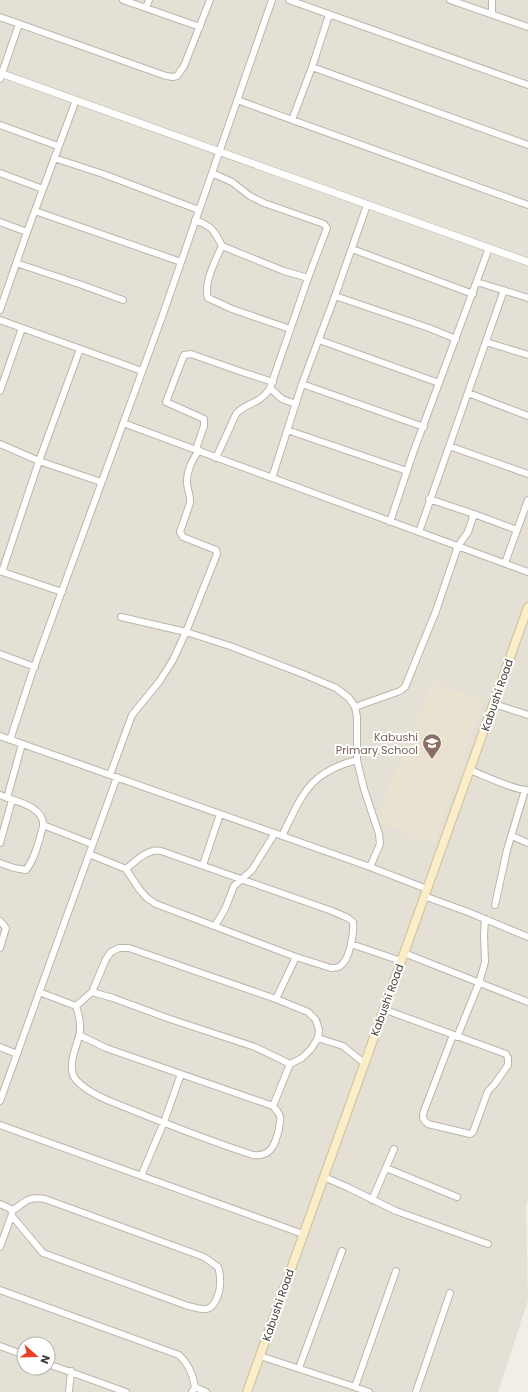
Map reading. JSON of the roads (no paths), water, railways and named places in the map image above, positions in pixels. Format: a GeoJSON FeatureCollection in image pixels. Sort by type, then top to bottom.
{"type":"FeatureCollection","features":[{"type":"Feature","properties":{"kind":"main road","name":"Kabushi Road"},"geometry":{"type":"LineString","coordinates":[[247,1392],[528,607]]}},
{"type":"Feature","properties":{"kind":"street"},"geometry":{"type":"LineString","coordinates":[[122,0],[200,27]]}},
{"type":"Feature","properties":{"kind":"street"},"geometry":{"type":"LineString","coordinates":[[146,8],[149,0]]}},
{"type":"Feature","properties":{"kind":"street"},"geometry":{"type":"LineString","coordinates":[[0,17],[166,76],[173,77],[177,76],[184,66],[210,0]]}},
{"type":"Feature","properties":{"kind":"street"},"geometry":{"type":"LineString","coordinates":[[10,740],[34,667],[181,262],[272,0]]}},
{"type":"Feature","properties":{"kind":"street"},"geometry":{"type":"LineString","coordinates":[[289,0],[528,85]]}},
{"type":"Feature","properties":{"kind":"street"},"geometry":{"type":"LineString","coordinates":[[450,0],[528,27]]}},
{"type":"Feature","properties":{"kind":"street"},"geometry":{"type":"LineString","coordinates":[[492,0],[492,14]]}},
{"type":"Feature","properties":{"kind":"street"},"geometry":{"type":"LineString","coordinates":[[292,120],[312,67],[329,15]]}},
{"type":"Feature","properties":{"kind":"street"},"geometry":{"type":"LineString","coordinates":[[19,24],[1,75],[76,100],[528,262]]}},
{"type":"Feature","properties":{"kind":"street"},"geometry":{"type":"LineString","coordinates":[[312,67],[528,145]]}},
{"type":"Feature","properties":{"kind":"street"},"geometry":{"type":"LineString","coordinates":[[0,310],[58,146],[76,100]]}},
{"type":"Feature","properties":{"kind":"street"},"geometry":{"type":"LineString","coordinates":[[237,100],[528,205]]}},
{"type":"Feature","properties":{"kind":"street"},"geometry":{"type":"LineString","coordinates":[[0,124],[58,146]]}},
{"type":"Feature","properties":{"kind":"street"},"geometry":{"type":"LineString","coordinates":[[54,158],[104,174],[199,210]]}},
{"type":"Feature","properties":{"kind":"street"},"geometry":{"type":"LineString","coordinates":[[0,173],[43,189]]}},
{"type":"Feature","properties":{"kind":"street"},"geometry":{"type":"LineString","coordinates":[[212,173],[232,182],[250,196],[264,203],[326,225],[327,228],[290,329],[273,382],[266,396],[242,409],[236,414],[216,458]]}},
{"type":"Feature","properties":{"kind":"street"},"geometry":{"type":"LineString","coordinates":[[272,478],[302,384],[336,296],[367,205]]}},
{"type":"Feature","properties":{"kind":"street"},"geometry":{"type":"LineString","coordinates":[[35,211],[181,262]]}},
{"type":"Feature","properties":{"kind":"street"},"geometry":{"type":"LineString","coordinates":[[195,220],[210,226],[222,246],[308,278]]}},
{"type":"Feature","properties":{"kind":"street"},"geometry":{"type":"LineString","coordinates":[[0,222],[27,232]]}},
{"type":"Feature","properties":{"kind":"street"},"geometry":{"type":"LineString","coordinates":[[222,246],[208,284],[208,298],[232,309],[290,329]]}},
{"type":"Feature","properties":{"kind":"street"},"geometry":{"type":"LineString","coordinates":[[390,522],[407,471],[489,248]]}},
{"type":"Feature","properties":{"kind":"street"},"geometry":{"type":"LineString","coordinates":[[352,249],[473,294]]}},
{"type":"Feature","properties":{"kind":"street"},"geometry":{"type":"LineString","coordinates":[[16,263],[123,300]]}},
{"type":"Feature","properties":{"kind":"street"},"geometry":{"type":"LineString","coordinates":[[477,282],[528,298]]}},
{"type":"Feature","properties":{"kind":"street"},"geometry":{"type":"LineString","coordinates":[[419,532],[429,499],[504,290]]}},
{"type":"Feature","properties":{"kind":"street"},"geometry":{"type":"LineString","coordinates":[[336,296],[429,328],[456,339]]}},
{"type":"Feature","properties":{"kind":"street"},"geometry":{"type":"LineString","coordinates":[[0,320],[142,371]]}},
{"type":"Feature","properties":{"kind":"street"},"geometry":{"type":"LineString","coordinates":[[0,391],[22,328]]}},
{"type":"Feature","properties":{"kind":"street"},"geometry":{"type":"LineString","coordinates":[[319,340],[439,383]]}},
{"type":"Feature","properties":{"kind":"street"},"geometry":{"type":"LineString","coordinates":[[486,342],[528,355]]}},
{"type":"Feature","properties":{"kind":"street"},"geometry":{"type":"LineString","coordinates":[[62,592],[1,571],[80,349]]}},
{"type":"Feature","properties":{"kind":"street"},"geometry":{"type":"LineString","coordinates":[[0,1101],[89,854],[132,715],[159,682],[173,660],[186,632],[217,553],[216,550],[183,538],[180,532],[190,503],[187,482],[189,468],[197,450],[204,426],[204,419],[166,402],[184,355],[191,354],[273,382]]}},
{"type":"Feature","properties":{"kind":"street"},"geometry":{"type":"LineString","coordinates":[[302,384],[424,426]]}},
{"type":"Feature","properties":{"kind":"street"},"geometry":{"type":"LineString","coordinates":[[270,388],[282,399],[296,404]]}},
{"type":"Feature","properties":{"kind":"street"},"geometry":{"type":"LineString","coordinates":[[468,393],[528,416]]}},
{"type":"Feature","properties":{"kind":"street"},"geometry":{"type":"LineString","coordinates":[[123,423],[528,572]]}},
{"type":"Feature","properties":{"kind":"street"},"geometry":{"type":"LineString","coordinates":[[287,430],[407,471]]}},
{"type":"Feature","properties":{"kind":"street"},"geometry":{"type":"LineString","coordinates":[[0,444],[39,461],[102,482]]}},
{"type":"Feature","properties":{"kind":"street"},"geometry":{"type":"LineString","coordinates":[[449,446],[528,474]]}},
{"type":"Feature","properties":{"kind":"street"},"geometry":{"type":"LineString","coordinates":[[429,499],[517,530]]}},
{"type":"Feature","properties":{"kind":"street"},"geometry":{"type":"LineString","coordinates":[[505,564],[528,500]]}},
{"type":"Feature","properties":{"kind":"street"},"geometry":{"type":"LineString","coordinates":[[355,707],[400,692],[405,687],[436,611],[458,546],[468,532],[474,514]]}},
{"type":"Feature","properties":{"kind":"street"},"geometry":{"type":"LineString","coordinates":[[121,617],[186,632],[268,660],[336,688],[349,698],[355,707],[358,726],[357,760],[364,789],[379,834],[380,844],[370,867]]}},
{"type":"Feature","properties":{"kind":"street"},"geometry":{"type":"LineString","coordinates":[[0,654],[34,667]]}},
{"type":"Feature","properties":{"kind":"street"},"geometry":{"type":"LineString","coordinates":[[494,704],[528,715]]}},
{"type":"Feature","properties":{"kind":"street"},"geometry":{"type":"LineString","coordinates":[[0,736],[370,867],[485,919],[528,936]]}},
{"type":"Feature","properties":{"kind":"street"},"geometry":{"type":"LineString","coordinates":[[0,843],[22,744]]}},
{"type":"Feature","properties":{"kind":"street"},"geometry":{"type":"LineString","coordinates":[[215,926],[225,909],[234,886],[252,870],[278,835],[310,784],[318,777],[340,764],[357,760]]}},
{"type":"Feature","properties":{"kind":"street"},"geometry":{"type":"LineString","coordinates":[[470,770],[527,790],[506,850],[495,906]]}},
{"type":"Feature","properties":{"kind":"street"},"geometry":{"type":"LineString","coordinates":[[0,795],[35,809],[40,814],[43,825],[36,850],[30,865],[26,870],[0,863]]}},
{"type":"Feature","properties":{"kind":"street"},"geometry":{"type":"LineString","coordinates":[[203,865],[220,814]]}},
{"type":"Feature","properties":{"kind":"street"},"geometry":{"type":"LineString","coordinates":[[43,825],[92,844]]}},
{"type":"Feature","properties":{"kind":"street"},"geometry":{"type":"LineString","coordinates":[[512,836],[528,843]]}},
{"type":"Feature","properties":{"kind":"street"},"geometry":{"type":"LineString","coordinates":[[89,854],[126,869],[139,889],[147,898],[156,904],[296,957],[331,968],[340,966],[345,960],[351,944],[354,929],[353,922],[348,918],[203,865],[156,850],[146,854],[126,869]]}},
{"type":"Feature","properties":{"kind":"street"},"geometry":{"type":"LineString","coordinates":[[383,1009],[455,1036],[506,1054],[508,1058],[508,1065],[488,1091],[473,1132],[470,1134],[428,1124],[423,1118],[424,1111],[443,1059],[455,1036],[479,982],[486,962],[484,934],[485,919]]}},
{"type":"Feature","properties":{"kind":"street"},"geometry":{"type":"LineString","coordinates":[[0,921],[6,928],[0,948]]}},
{"type":"Feature","properties":{"kind":"street"},"geometry":{"type":"LineString","coordinates":[[351,944],[402,957],[479,982],[528,1002]]}},
{"type":"Feature","properties":{"kind":"street"},"geometry":{"type":"LineString","coordinates":[[76,1006],[85,1000],[92,992],[111,952],[119,948],[129,948],[276,999],[308,1012],[316,1020],[319,1030],[318,1038],[311,1049],[302,1058],[290,1064],[273,1106]]}},
{"type":"Feature","properties":{"kind":"street"},"geometry":{"type":"LineString","coordinates":[[276,999],[296,957]]}},
{"type":"Feature","properties":{"kind":"street"},"geometry":{"type":"LineString","coordinates":[[39,992],[76,1006]]}},
{"type":"Feature","properties":{"kind":"street"},"geometry":{"type":"LineString","coordinates":[[92,992],[113,998],[170,1020],[255,1047],[290,1064]]}},
{"type":"Feature","properties":{"kind":"street"},"geometry":{"type":"LineString","coordinates":[[76,1006],[79,1017],[80,1035],[75,1047],[72,1070],[74,1076],[79,1082],[106,1099],[244,1152],[261,1156],[270,1150],[276,1140],[281,1119],[273,1106],[106,1048],[80,1035]]}},
{"type":"Feature","properties":{"kind":"street"},"geometry":{"type":"LineString","coordinates":[[318,1038],[342,1046],[364,1063]]}},
{"type":"Feature","properties":{"kind":"street"},"geometry":{"type":"LineString","coordinates":[[0,1047],[17,1054]]}},
{"type":"Feature","properties":{"kind":"street"},"geometry":{"type":"LineString","coordinates":[[142,1176],[164,1122],[181,1074]]}},
{"type":"Feature","properties":{"kind":"street"},"geometry":{"type":"LineString","coordinates":[[0,1125],[303,1234]]}},
{"type":"Feature","properties":{"kind":"street"},"geometry":{"type":"LineString","coordinates":[[372,1200],[394,1149]]}},
{"type":"Feature","properties":{"kind":"street"},"geometry":{"type":"LineString","coordinates":[[386,1168],[457,1197]]}},
{"type":"Feature","properties":{"kind":"street"},"geometry":{"type":"LineString","coordinates":[[324,1177],[348,1187],[396,1211],[488,1244]]}},
{"type":"Feature","properties":{"kind":"street"},"geometry":{"type":"LineString","coordinates":[[0,1204],[12,1214],[30,1239],[43,1252],[188,1306],[205,1309],[209,1308],[218,1296],[220,1278],[218,1267],[204,1257],[45,1199],[35,1197],[27,1200],[12,1214],[0,1247]]}},
{"type":"Feature","properties":{"kind":"street"},"geometry":{"type":"LineString","coordinates":[[300,1368],[342,1252]]}},
{"type":"Feature","properties":{"kind":"street"},"geometry":{"type":"LineString","coordinates":[[355,1387],[396,1271]]}},
{"type":"Feature","properties":{"kind":"street"},"geometry":{"type":"LineString","coordinates":[[0,1290],[178,1355],[189,1366],[193,1374],[194,1390],[206,1392]]}},
{"type":"Feature","properties":{"kind":"street"},"geometry":{"type":"LineString","coordinates":[[416,1392],[450,1294]]}},
{"type":"Feature","properties":{"kind":"street"},"geometry":{"type":"LineString","coordinates":[[0,1346],[16,1352]]}},
{"type":"Feature","properties":{"kind":"street"},"geometry":{"type":"LineString","coordinates":[[260,1356],[369,1392]]}},
{"type":"Feature","properties":{"kind":"street"},"geometry":{"type":"LineString","coordinates":[[56,1366],[126,1392]]}},
{"type":"Feature","properties":{"kind":"street"},"geometry":{"type":"LineString","coordinates":[[68,1392],[71,1371]]}},
{"type":"Feature","properties":{"kind":"place","name":"Kabushi Primary School"},"geometry":{"type":"Point","coordinates":[432,760]}}]}
